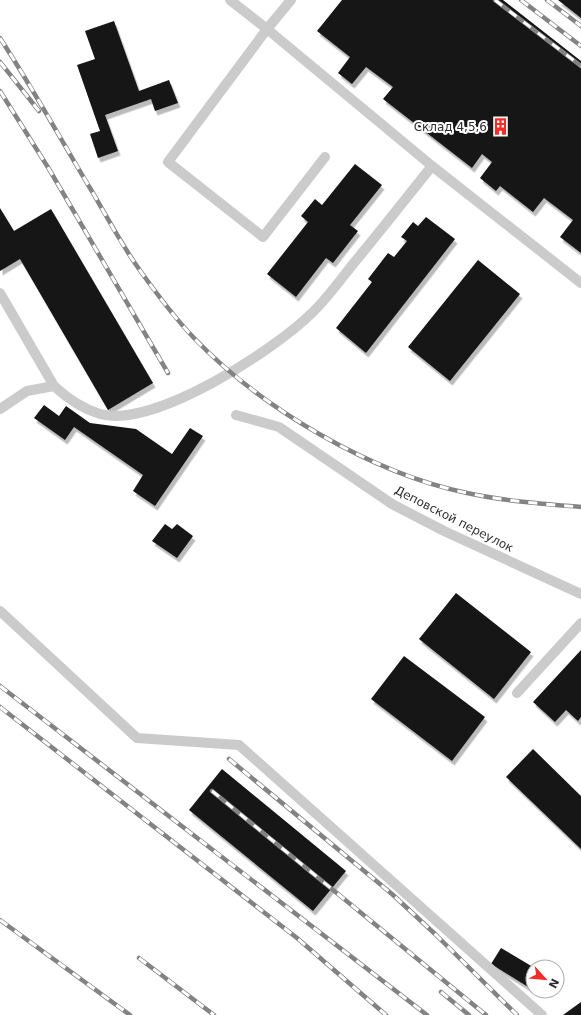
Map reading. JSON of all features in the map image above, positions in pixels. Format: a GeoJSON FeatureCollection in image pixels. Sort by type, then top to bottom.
{"type":"FeatureCollection","features":[{"type":"Feature","properties":{"kind":"lane"},"geometry":{"type":"LineString","coordinates":[[230,0],[432,166],[581,283]]}},
{"type":"Feature","properties":{"kind":"lane"},"geometry":{"type":"LineString","coordinates":[[291,0],[267,29],[168,162],[263,237],[325,157]]}},
{"type":"Feature","properties":{"kind":"lane"},"geometry":{"type":"LineString","coordinates":[[0,293],[54,386],[67,398],[87,409],[101,414],[116,416],[150,410],[209,385],[280,339],[313,311],[432,166]]}},
{"type":"Feature","properties":{"kind":"lane"},"geometry":{"type":"LineString","coordinates":[[0,409],[27,392],[54,386]]}},
{"type":"Feature","properties":{"kind":"lane","name":"Деповской переулок"},"geometry":{"type":"LineString","coordinates":[[236,415],[279,427],[392,504],[444,531],[581,594]]}},
{"type":"Feature","properties":{"kind":"lane"},"geometry":{"type":"LineString","coordinates":[[0,611],[137,738],[238,745],[542,1015]]}},
{"type":"Feature","properties":{"kind":"lane"},"geometry":{"type":"LineString","coordinates":[[517,693],[581,623]]}},
{"type":"Feature","properties":{"kind":"building","name":"Склад 4,5,6"},"geometry":{"type":"Polygon","coordinates":[[[342,0],[503,0],[581,61],[581,253],[560,237],[573,220],[544,198],[533,212],[500,186],[496,191],[480,178],[492,162],[482,154],[472,168],[383,99],[393,87],[366,67],[352,84],[338,73],[350,57],[317,31],[342,0]]]}},
{"type":"Feature","properties":{"kind":"building"},"geometry":{"type":"Polygon","coordinates":[[[558,0],[581,0],[581,18],[558,0]]]}},
{"type":"Feature","properties":{"kind":"building"},"geometry":{"type":"Polygon","coordinates":[[[114,21],[139,91],[169,80],[178,103],[155,111],[151,99],[105,115],[118,151],[98,158],[90,134],[100,131],[77,65],[95,59],[85,31],[114,21]]]}},
{"type":"Feature","properties":{"kind":"building"},"geometry":{"type":"Polygon","coordinates":[[[355,164],[382,185],[350,225],[358,231],[333,263],[326,258],[296,297],[267,274],[308,222],[301,216],[315,199],[322,205],[355,164]]]}},
{"type":"Feature","properties":{"kind":"building"},"geometry":{"type":"Polygon","coordinates":[[[0,208],[14,231],[51,209],[153,383],[108,410],[20,259],[0,271],[0,208]]]}},
{"type":"Feature","properties":{"kind":"building"},"geometry":{"type":"Polygon","coordinates":[[[426,217],[455,239],[366,353],[336,328],[372,282],[368,279],[388,253],[394,257],[407,241],[401,237],[413,222],[418,226],[426,217]]]}},
{"type":"Feature","properties":{"kind":"building"},"geometry":{"type":"Polygon","coordinates":[[[478,260],[520,294],[450,381],[408,347],[478,260]]]}},
{"type":"Feature","properties":{"kind":"building"},"geometry":{"type":"Polygon","coordinates":[[[44,405],[59,416],[66,406],[90,423],[136,429],[172,454],[190,428],[203,436],[155,506],[133,491],[143,475],[74,427],[65,440],[34,418],[44,405]]]}},
{"type":"Feature","properties":{"kind":"building"},"geometry":{"type":"Polygon","coordinates":[[[165,524],[172,529],[177,524],[193,536],[177,558],[152,541],[165,524]]]}},
{"type":"Feature","properties":{"kind":"building"},"geometry":{"type":"Polygon","coordinates":[[[456,593],[531,652],[494,699],[419,639],[456,593]]]}},
{"type":"Feature","properties":{"kind":"building"},"geometry":{"type":"Polygon","coordinates":[[[581,650],[581,717],[578,721],[566,710],[555,722],[533,702],[581,650]]]}},
{"type":"Feature","properties":{"kind":"building"},"geometry":{"type":"Polygon","coordinates":[[[404,656],[485,717],[452,761],[371,699],[404,656]]]}},
{"type":"Feature","properties":{"kind":"building"},"geometry":{"type":"Polygon","coordinates":[[[533,749],[581,796],[581,849],[506,777],[533,749]]]}},
{"type":"Feature","properties":{"kind":"building"},"geometry":{"type":"Polygon","coordinates":[[[222,769],[346,871],[313,911],[189,810],[222,769]]]}},
{"type":"Feature","properties":{"kind":"building"},"geometry":{"type":"Polygon","coordinates":[[[501,948],[525,962],[525,985],[491,964],[501,948]]]}},
{"type":"Feature","properties":{"kind":"building"},"geometry":{"type":"Polygon","coordinates":[[[581,1002],[581,1015],[563,1015],[581,1002]]]}},
{"type":"Feature","properties":{"kind":"railway"},"geometry":{"type":"LineString","coordinates":[[495,0],[581,66]]}},
{"type":"Feature","properties":{"kind":"railway"},"geometry":{"type":"LineString","coordinates":[[521,0],[581,46]]}},
{"type":"Feature","properties":{"kind":"railway"},"geometry":{"type":"LineString","coordinates":[[547,0],[581,26]]}},
{"type":"Feature","properties":{"kind":"railway"},"geometry":{"type":"LineString","coordinates":[[0,38],[35,94],[120,240],[145,278],[172,313],[194,338],[221,364],[251,389],[285,413],[320,434],[356,454],[393,470],[430,483],[481,496],[524,502],[581,507]]}},
{"type":"Feature","properties":{"kind":"railway"},"geometry":{"type":"LineString","coordinates":[[0,62],[39,111]]}},
{"type":"Feature","properties":{"kind":"railway"},"geometry":{"type":"LineString","coordinates":[[0,91],[49,169],[168,373]]}},
{"type":"Feature","properties":{"kind":"railway"},"geometry":{"type":"LineString","coordinates":[[0,686],[427,1015]]}},
{"type":"Feature","properties":{"kind":"railway"},"geometry":{"type":"LineString","coordinates":[[0,707],[297,938],[386,1015]]}},
{"type":"Feature","properties":{"kind":"railway"},"geometry":{"type":"LineString","coordinates":[[229,759],[392,894],[517,1015]]}},
{"type":"Feature","properties":{"kind":"railway"},"geometry":{"type":"LineString","coordinates":[[212,791],[486,1015]]}},
{"type":"Feature","properties":{"kind":"railway"},"geometry":{"type":"LineString","coordinates":[[0,920],[130,1015]]}},
{"type":"Feature","properties":{"kind":"railway"},"geometry":{"type":"LineString","coordinates":[[139,958],[214,1015]]}},
{"type":"Feature","properties":{"kind":"railway"},"geometry":{"type":"LineString","coordinates":[[441,992],[469,1015]]}},
{"type":"Feature","properties":{"kind":"place","name":"Склад 4,5,6"},"geometry":{"type":"Point","coordinates":[500,127]}}]}
